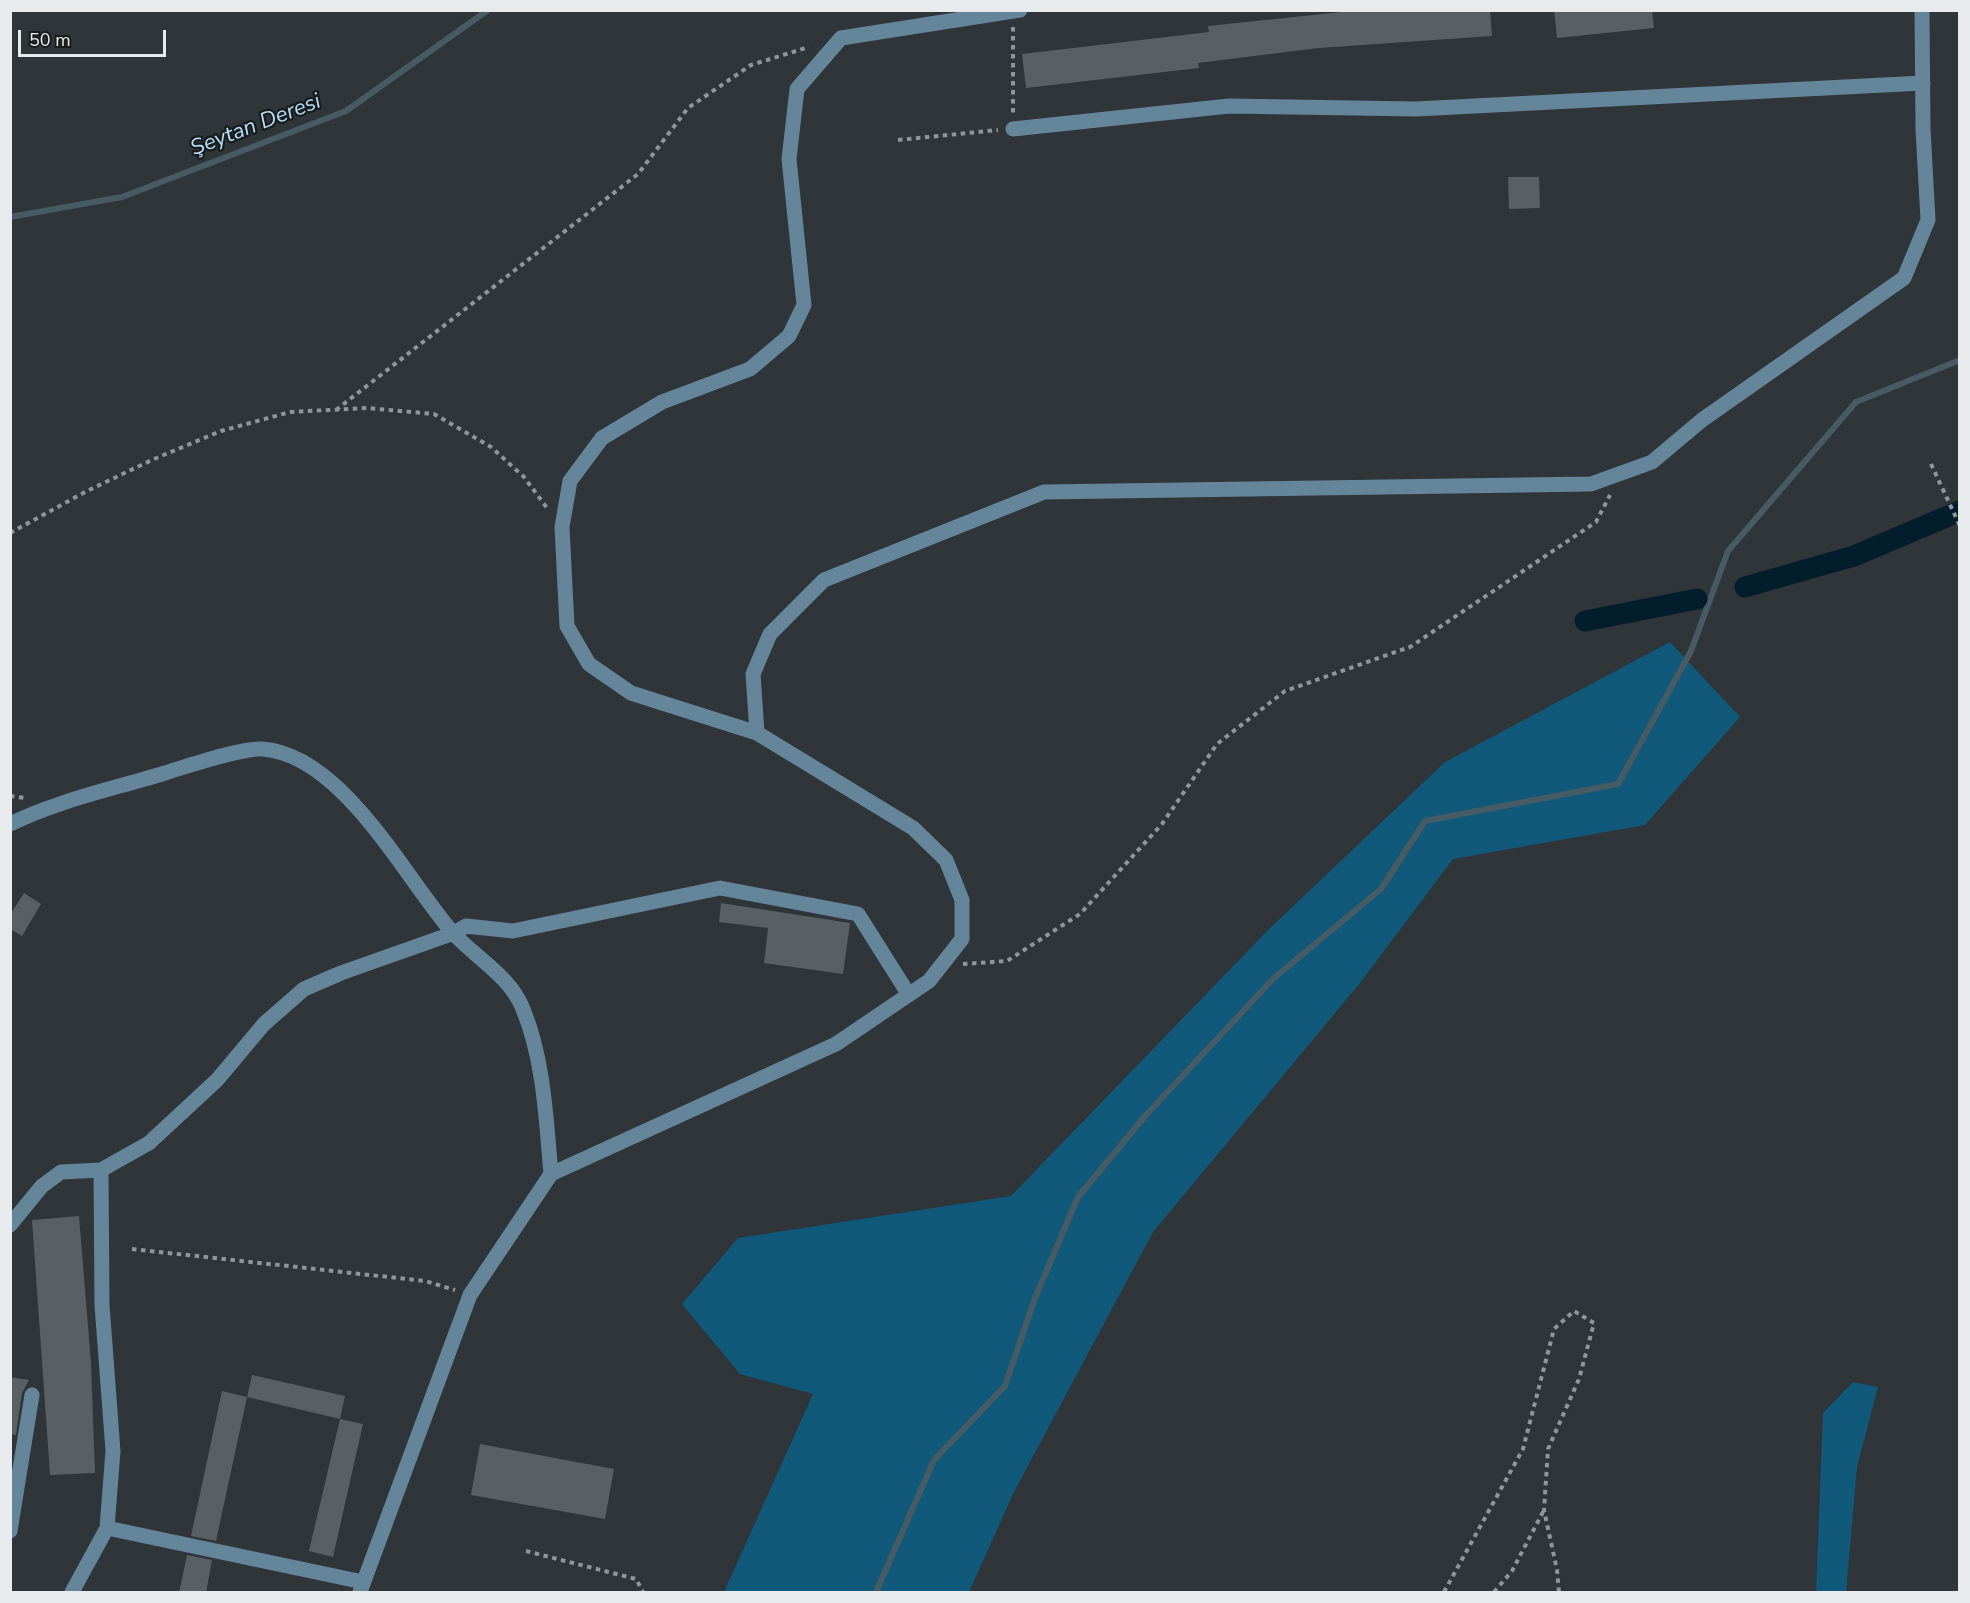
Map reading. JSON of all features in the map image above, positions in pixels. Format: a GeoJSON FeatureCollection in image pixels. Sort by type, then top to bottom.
{"type":"FeatureCollection","features":[{"type":"Feature","properties":{"kind":"street"},"geometry":{"type":"LineString","coordinates":[[757,733],[753,674],[770,634],[824,580],[1044,492],[1591,484],[1652,462],[1702,420],[1904,278],[1928,219],[1922,10]]}},
{"type":"Feature","properties":{"kind":"street"},"geometry":{"type":"LineString","coordinates":[[107,1528],[362,1587],[470,1294],[551,1174],[836,1044],[929,981],[962,939],[962,900],[946,860],[913,828],[757,733],[631,693],[589,664],[567,626],[561,527],[570,481],[602,438],[662,402],[750,369],[789,336],[804,305],[789,159],[797,89],[841,38],[1016,11]]}},
{"type":"Feature","properties":{"kind":"street"},"geometry":{"type":"LineString","coordinates":[[1013,129],[1229,106],[1416,109],[1923,83]]}},
{"type":"Feature","properties":{"kind":"street"},"geometry":{"type":"LineString","coordinates":[[10,824],[41,809],[209,760],[261,749],[299,759],[339,787],[454,933],[507,983],[523,1008],[536,1051],[545,1109],[551,1174]]}},
{"type":"Feature","properties":{"kind":"street"},"geometry":{"type":"LineString","coordinates":[[10,1225],[42,1186],[61,1172],[101,1170],[149,1143],[217,1080],[264,1024],[304,989],[341,973],[454,933],[466,926],[513,931],[720,888],[858,914],[909,995]]}},
{"type":"Feature","properties":{"kind":"street"},"geometry":{"type":"LineString","coordinates":[[72,1593],[107,1528],[114,1451],[102,1305],[101,1170]]}},
{"type":"Feature","properties":{"kind":"street"},"geometry":{"type":"LineString","coordinates":[[10,1531],[32,1395]]}},
{"type":"Feature","properties":{"kind":"path"},"geometry":{"type":"LineString","coordinates":[[898,140],[1013,129],[1016,11]]}},
{"type":"Feature","properties":{"kind":"path"},"geometry":{"type":"LineString","coordinates":[[336,410],[638,174],[688,108],[751,65],[841,38]]}},
{"type":"Feature","properties":{"kind":"path"},"geometry":{"type":"LineString","coordinates":[[10,533],[96,486],[221,431],[290,412],[367,408],[434,414],[491,447],[524,477],[561,527]]}},
{"type":"Feature","properties":{"kind":"path"},"geometry":{"type":"LineString","coordinates":[[1931,464],[1959,526]]}},
{"type":"Feature","properties":{"kind":"path"},"geometry":{"type":"LineString","coordinates":[[941,966],[1007,961],[1080,914],[1162,824],[1217,744],[1286,691],[1410,647],[1497,589],[1596,522],[1620,473]]}},
{"type":"Feature","properties":{"kind":"path"},"geometry":{"type":"LineString","coordinates":[[132,1249],[425,1281],[470,1294]]}},
{"type":"Feature","properties":{"kind":"path"},"geometry":{"type":"LineString","coordinates":[[1444,1593],[1523,1449],[1554,1329],[1574,1311],[1594,1323],[1579,1379],[1548,1449],[1544,1510],[1557,1570],[1559,1593]]}},
{"type":"Feature","properties":{"kind":"path"},"geometry":{"type":"LineString","coordinates":[[1494,1593],[1512,1571],[1544,1510]]}},
{"type":"Feature","properties":{"kind":"path"},"geometry":{"type":"LineString","coordinates":[[526,1551],[636,1579],[644,1593]]}},
{"type":"Feature","properties":{"kind":"shaded area"},"geometry":{"type":"Polygon","coordinates":[[[1670,642],[1740,717],[1645,825],[1453,859],[1360,983],[1153,1232],[1014,1492],[969,1592],[724,1592],[813,1394],[740,1374],[682,1304],[738,1238],[1011,1196],[1268,930],[1445,762],[1670,642]]]}},
{"type":"Feature","properties":{"kind":"shaded area"},"geometry":{"type":"Polygon","coordinates":[[[1853,1382],[1878,1387],[1857,1467],[1846,1592],[1816,1592],[1823,1413],[1853,1382]]]}},
{"type":"Feature","properties":{"kind":"building"},"geometry":{"type":"Polygon","coordinates":[[[1361,10],[1490,10],[1492,36],[1319,48],[1198,63],[1199,68],[1026,88],[1022,54],[1209,32],[1208,26],[1361,10]]]}},
{"type":"Feature","properties":{"kind":"building"},"geometry":{"type":"Polygon","coordinates":[[[1554,10],[1652,10],[1654,28],[1557,38],[1554,10]]]}},
{"type":"Feature","properties":{"kind":"building"},"geometry":{"type":"Polygon","coordinates":[[[1508,177],[1539,177],[1540,208],[1509,209],[1508,177]]]}},
{"type":"Feature","properties":{"kind":"building"},"geometry":{"type":"Polygon","coordinates":[[[24,893],[41,904],[22,936],[10,929],[10,915],[24,893]]]}},
{"type":"Feature","properties":{"kind":"building"},"geometry":{"type":"Polygon","coordinates":[[[721,903],[850,923],[843,974],[764,963],[768,928],[719,922],[721,903]]]}},
{"type":"Feature","properties":{"kind":"building"},"geometry":{"type":"Polygon","coordinates":[[[79,1216],[91,1363],[95,1473],[50,1475],[32,1220],[79,1216]]]}},
{"type":"Feature","properties":{"kind":"building"},"geometry":{"type":"Polygon","coordinates":[[[252,1375],[345,1396],[340,1419],[247,1397],[252,1375]]]}},
{"type":"Feature","properties":{"kind":"building"},"geometry":{"type":"Polygon","coordinates":[[[10,1377],[29,1380],[22,1393],[16,1435],[10,1434],[10,1377]]]}},
{"type":"Feature","properties":{"kind":"building"},"geometry":{"type":"Polygon","coordinates":[[[222,1391],[247,1397],[216,1541],[191,1536],[222,1391]]]}},
{"type":"Feature","properties":{"kind":"building"},"geometry":{"type":"Polygon","coordinates":[[[340,1419],[363,1424],[333,1557],[309,1551],[340,1419]]]}},
{"type":"Feature","properties":{"kind":"building"},"geometry":{"type":"Polygon","coordinates":[[[480,1444],[614,1469],[605,1519],[471,1495],[480,1444]]]}},
{"type":"Feature","properties":{"kind":"building"},"geometry":{"type":"Polygon","coordinates":[[[187,1555],[212,1560],[206,1593],[179,1593],[187,1555]]]}},
{"type":"Feature","properties":{"kind":"waterway","name":"Şeytan Deresi"},"geometry":{"type":"LineString","coordinates":[[10,217],[122,197],[346,111],[488,10]]}},
{"type":"Feature","properties":{"kind":"waterway"},"geometry":{"type":"LineString","coordinates":[[876,1592],[934,1460],[1005,1386],[1035,1298],[1078,1197],[1146,1115],[1274,978],[1381,889],[1425,821],[1618,784],[1691,651],[1728,551],[1856,402],[1960,360]]}},
{"type":"Feature","properties":{"kind":"waterway"},"geometry":{"type":"LineString","coordinates":[[1745,587],[1854,556],[1960,511]]}},
{"type":"Feature","properties":{"kind":"waterway"},"geometry":{"type":"LineString","coordinates":[[1585,621],[1697,599]]}}]}
